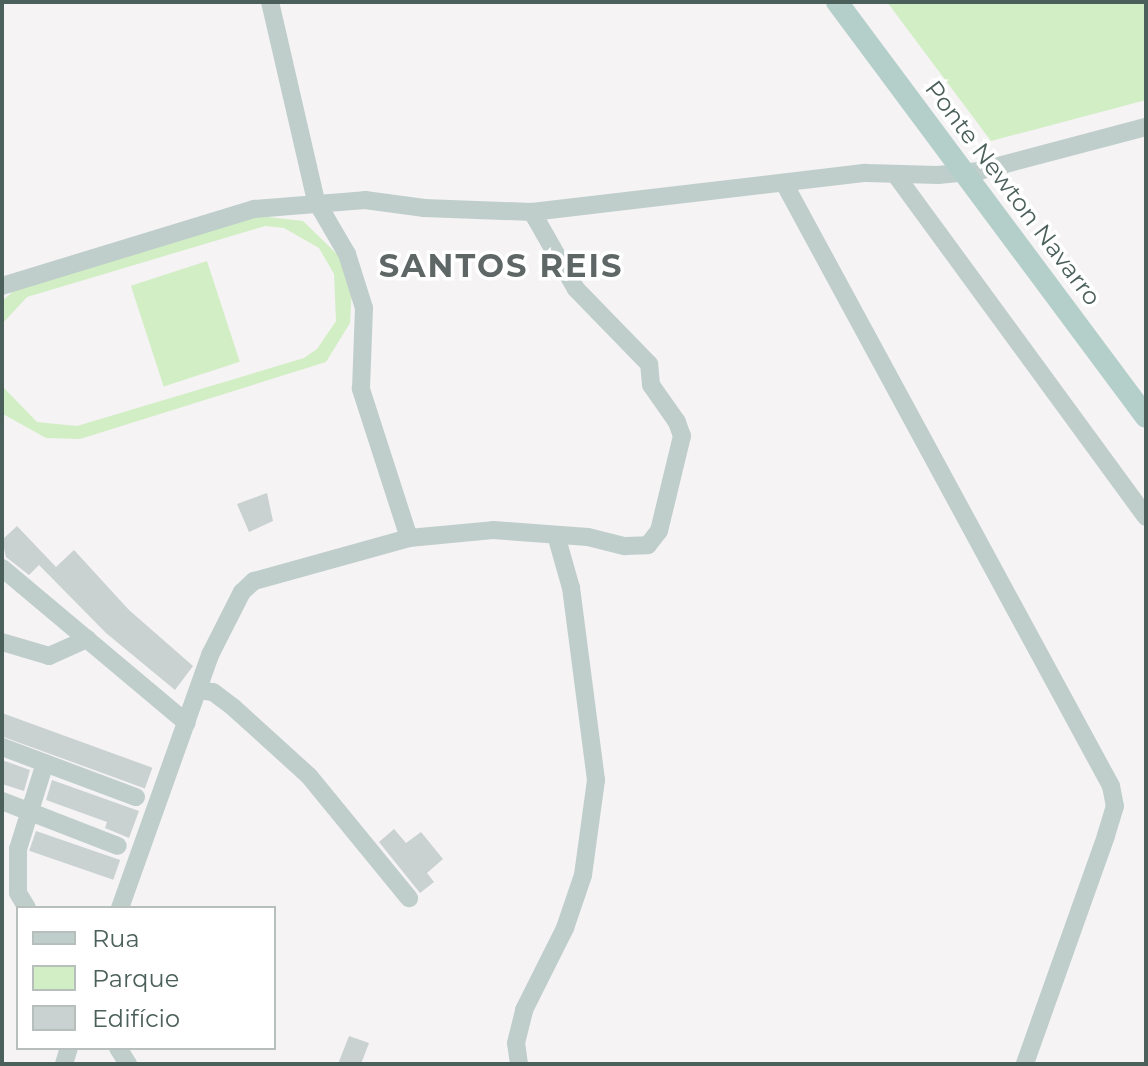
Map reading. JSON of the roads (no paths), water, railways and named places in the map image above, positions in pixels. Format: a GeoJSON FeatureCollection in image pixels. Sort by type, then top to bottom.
{"type":"FeatureCollection","features":[{"type":"Feature","properties":{"kind":"main road","name":"Ponte Newton Navarro"},"geometry":{"type":"LineString","coordinates":[[837,2],[1146,417]]}},
{"type":"Feature","properties":{"kind":"main road","name":"Ponte Newton Navarro"},"geometry":{"type":"LineString","coordinates":[[849,2],[1146,395]]}},
{"type":"Feature","properties":{"kind":"street"},"geometry":{"type":"LineString","coordinates":[[270,2],[316,201],[347,254],[364,308],[361,389],[409,538]]}},
{"type":"Feature","properties":{"kind":"street"},"geometry":{"type":"LineString","coordinates":[[2,286],[254,209],[316,201],[365,200],[424,208],[532,212],[784,183],[979,171],[1146,127]]}},
{"type":"Feature","properties":{"kind":"street"},"geometry":{"type":"LineString","coordinates":[[895,174],[1146,517]]}},
{"type":"Feature","properties":{"kind":"street"},"geometry":{"type":"LineString","coordinates":[[784,183],[1111,786],[1115,806],[1106,836],[1025,1064]]}},
{"type":"Feature","properties":{"kind":"street"},"geometry":{"type":"LineString","coordinates":[[122,905],[198,690],[232,610],[254,581],[409,538],[493,530],[648,545],[659,531],[682,436],[651,385],[649,364],[576,289],[532,212]]}},
{"type":"Feature","properties":{"kind":"street"},"geometry":{"type":"LineString","coordinates":[[519,1064],[516,1043],[524,1010],[553,956],[580,887],[596,780],[571,588],[556,535]]}},
{"type":"Feature","properties":{"kind":"street"},"geometry":{"type":"LineString","coordinates":[[2,568],[187,723]]}},
{"type":"Feature","properties":{"kind":"street"},"geometry":{"type":"LineString","coordinates":[[2,642],[49,656],[87,639]]}},
{"type":"Feature","properties":{"kind":"street"},"geometry":{"type":"LineString","coordinates":[[198,690],[213,692],[234,708],[309,776],[409,898]]}},
{"type":"Feature","properties":{"kind":"street"},"geometry":{"type":"LineString","coordinates":[[2,747],[136,797]]}},
{"type":"Feature","properties":{"kind":"street"},"geometry":{"type":"LineString","coordinates":[[26,906],[18,893],[17,869],[28,811],[45,763]]}},
{"type":"Feature","properties":{"kind":"street"},"geometry":{"type":"LineString","coordinates":[[2,801],[118,846]]}},
{"type":"Feature","properties":{"kind":"district","name":"SANTOS REIS"},"geometry":{"type":"Point","coordinates":[501,266]}}]}
